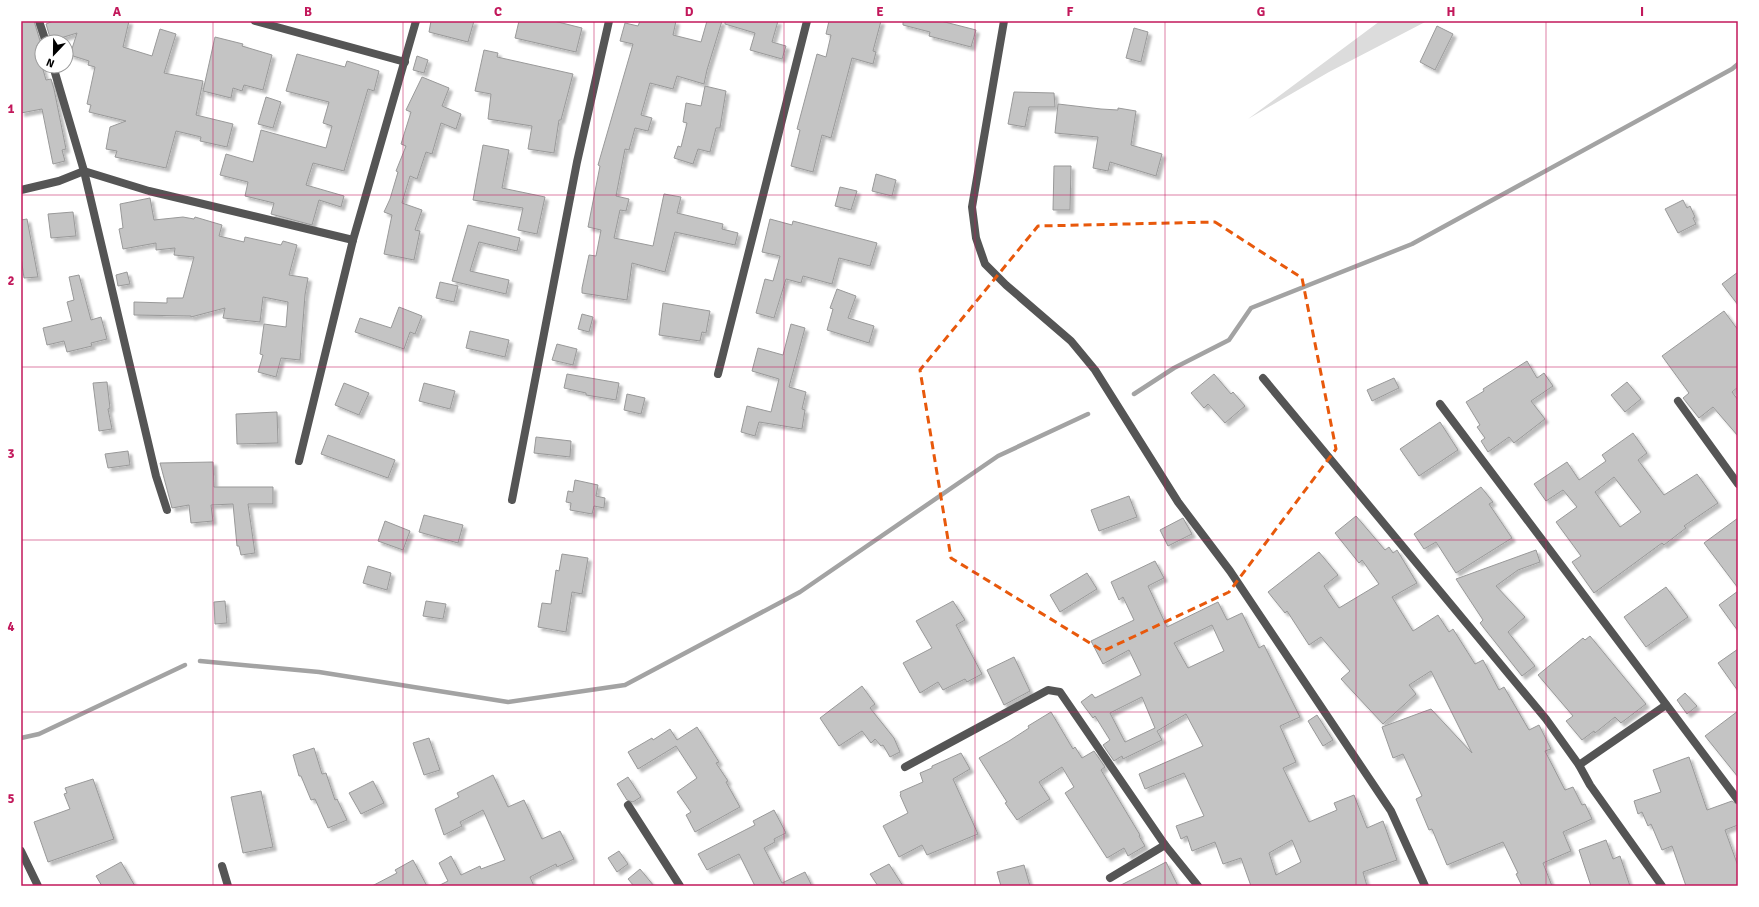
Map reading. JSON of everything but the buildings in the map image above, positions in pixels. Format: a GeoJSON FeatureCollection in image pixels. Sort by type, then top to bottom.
{"type":"FeatureCollection","features":[{"type":"Feature","properties":{"kind":"street"},"geometry":{"type":"LineString","coordinates":[[40,21],[44,34]]}},
{"type":"Feature","properties":{"kind":"street"},"geometry":{"type":"LineString","coordinates":[[256,21],[405,62]]}},
{"type":"Feature","properties":{"kind":"street"},"geometry":{"type":"LineString","coordinates":[[299,461],[353,240],[416,21]]}},
{"type":"Feature","properties":{"kind":"street"},"geometry":{"type":"LineString","coordinates":[[512,500],[577,162],[609,21]]}},
{"type":"Feature","properties":{"kind":"street"},"geometry":{"type":"LineString","coordinates":[[718,374],[807,21]]}},
{"type":"Feature","properties":{"kind":"street"},"geometry":{"type":"LineString","coordinates":[[1004,21],[972,207],[976,238],[985,264],[1006,285],[1071,341],[1095,370],[1178,502],[1230,570],[1391,811],[1425,886]]}},
{"type":"Feature","properties":{"kind":"street"},"geometry":{"type":"LineString","coordinates":[[55,74],[84,171],[156,476],[167,510]]}},
{"type":"Feature","properties":{"kind":"street"},"geometry":{"type":"LineString","coordinates":[[21,190],[59,181],[84,171],[156,193],[353,240]]}},
{"type":"Feature","properties":{"kind":"street"},"geometry":{"type":"LineString","coordinates":[[1263,378],[1546,719],[1579,765],[1590,785],[1662,886]]}},
{"type":"Feature","properties":{"kind":"street"},"geometry":{"type":"LineString","coordinates":[[1678,401],[1738,484]]}},
{"type":"Feature","properties":{"kind":"street"},"geometry":{"type":"LineString","coordinates":[[1440,404],[1738,800]]}},
{"type":"Feature","properties":{"kind":"street"},"geometry":{"type":"LineString","coordinates":[[905,767],[1048,690],[1060,692],[1165,845],[1198,886]]}},
{"type":"Feature","properties":{"kind":"street"},"geometry":{"type":"LineString","coordinates":[[1579,765],[1666,705]]}},
{"type":"Feature","properties":{"kind":"street"},"geometry":{"type":"LineString","coordinates":[[628,806],[680,886]]}},
{"type":"Feature","properties":{"kind":"street"},"geometry":{"type":"LineString","coordinates":[[1110,878],[1165,845]]}},
{"type":"Feature","properties":{"kind":"street"},"geometry":{"type":"LineString","coordinates":[[21,851],[38,886]]}},
{"type":"Feature","properties":{"kind":"street"},"geometry":{"type":"LineString","coordinates":[[222,866],[228,886]]}},
{"type":"Feature","properties":{"kind":"highlighted area"},"geometry":{"type":"Polygon","coordinates":[[[1215,222],[1302,278],[1336,449],[1229,592],[1103,651],[951,558],[920,370],[1038,226],[1215,222]]]}},
{"type":"Feature","properties":{"kind":"shaded area"},"geometry":{"type":"Polygon","coordinates":[[[1380,21],[1427,21],[1329,72],[1248,119],[1380,21]]]}},
{"type":"Feature","properties":{"kind":"waterway"},"geometry":{"type":"LineString","coordinates":[[1134,394],[1174,368],[1229,340],[1251,308],[1412,244],[1732,69],[1738,64]]}},
{"type":"Feature","properties":{"kind":"waterway"},"geometry":{"type":"LineString","coordinates":[[200,661],[319,672],[508,702],[625,685],[800,592],[998,456],[1088,414]]}},
{"type":"Feature","properties":{"kind":"waterway"},"geometry":{"type":"LineString","coordinates":[[21,738],[39,734],[185,665]]}}]}
